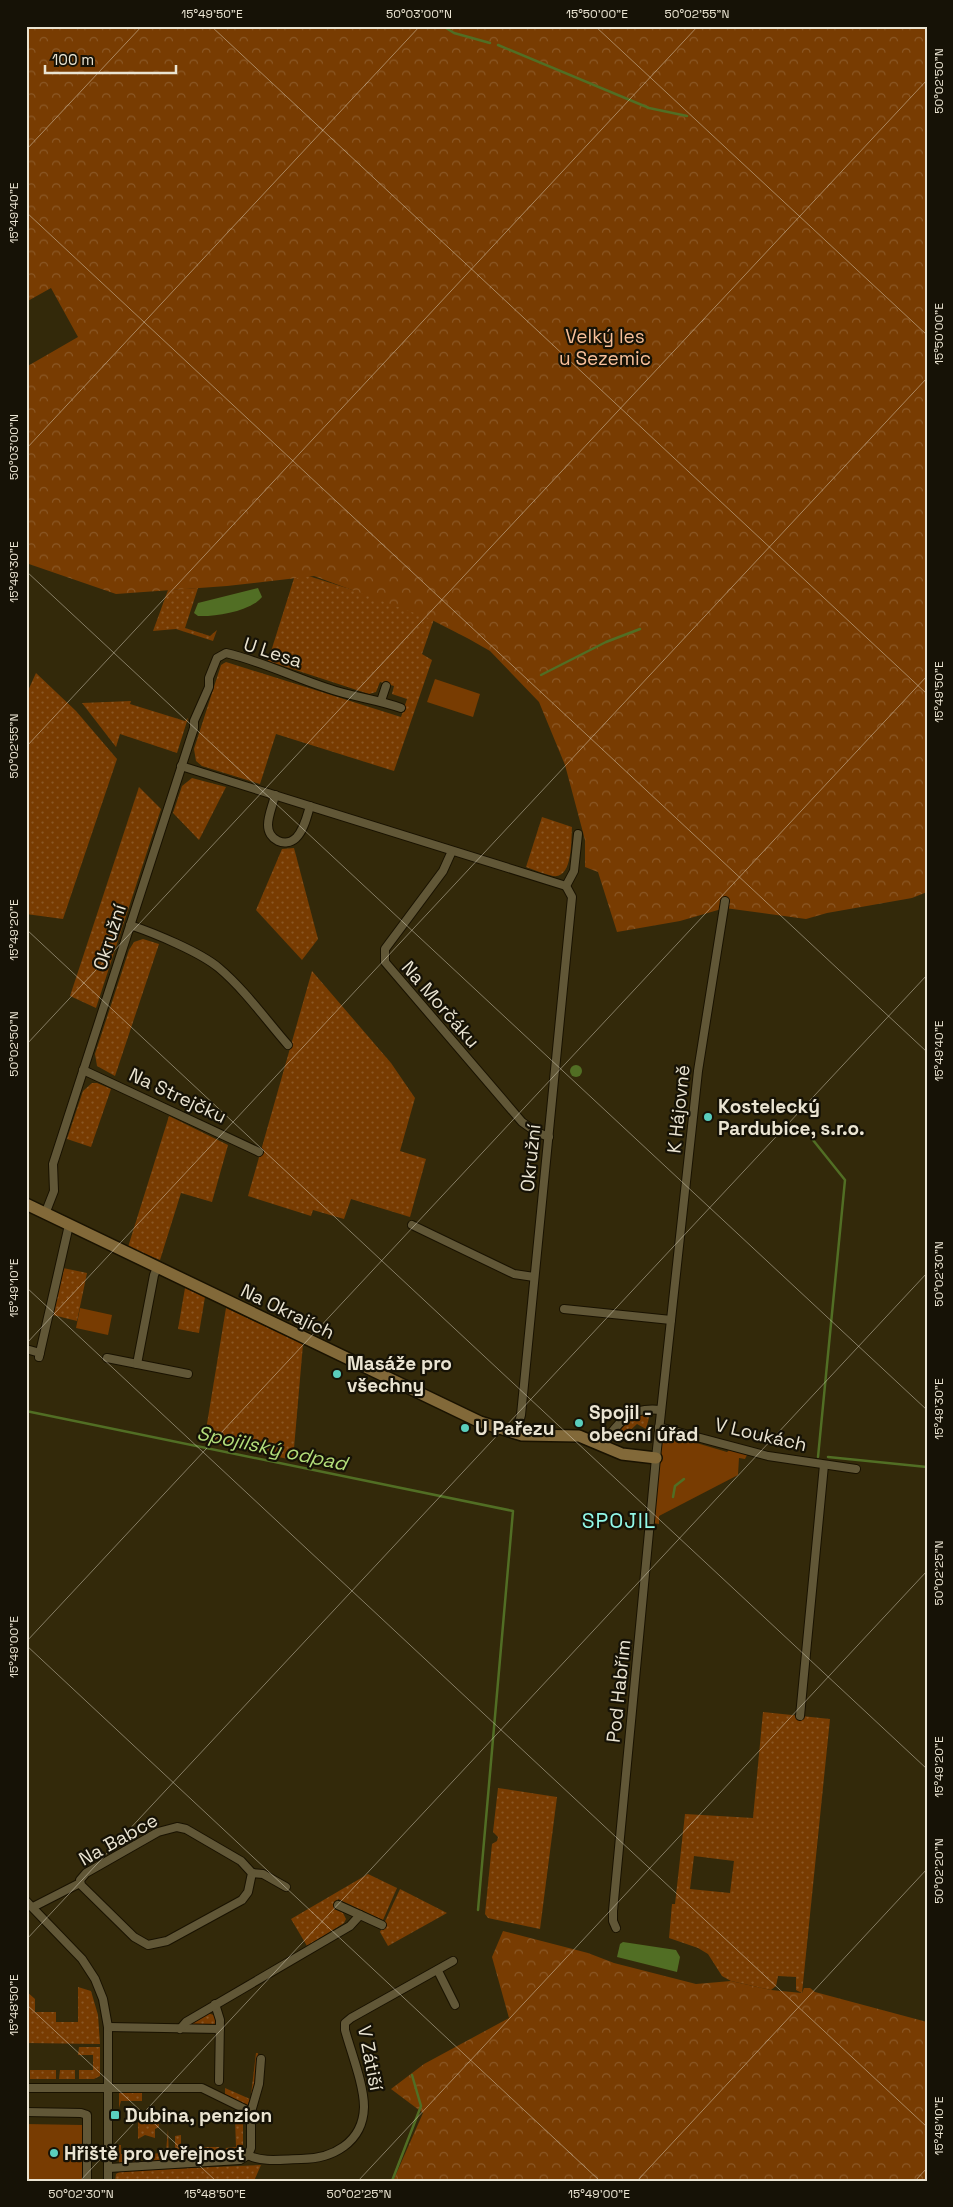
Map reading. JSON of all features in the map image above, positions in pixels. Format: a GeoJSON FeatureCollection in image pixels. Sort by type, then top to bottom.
{"type":"FeatureCollection","features":[{"type":"Feature","properties":{"kind":"street","name":"U Lesa"},"geometry":{"type":"LineString","coordinates":[[181,766],[194,728],[194,721],[209,687],[209,678],[216,660],[222,654],[243,657],[281,669],[326,688],[364,700],[380,701],[401,708]]}},
{"type":"Feature","properties":{"kind":"street"},"geometry":{"type":"LineString","coordinates":[[380,701],[386,686]]}},
{"type":"Feature","properties":{"kind":"street"},"geometry":{"type":"LineString","coordinates":[[181,766],[566,886],[574,871],[578,834]]}},
{"type":"Feature","properties":{"kind":"street","name":"Okružní"},"geometry":{"type":"LineString","coordinates":[[45,1214],[54,1191],[52,1164],[181,766]]}},
{"type":"Feature","properties":{"kind":"street"},"geometry":{"type":"LineString","coordinates":[[276,795],[268,829],[272,837],[280,842],[290,842],[298,836],[310,806]]}},
{"type":"Feature","properties":{"kind":"street","name":"Na Morčáku"},"geometry":{"type":"LineString","coordinates":[[452,851],[443,871],[385,949],[385,962],[522,1122],[536,1132],[549,1137]]}},
{"type":"Feature","properties":{"kind":"street","name":"Okružní"},"geometry":{"type":"LineString","coordinates":[[516,1433],[521,1415],[572,897],[566,886]]}},
{"type":"Feature","properties":{"kind":"street","name":"K Hájovně"},"geometry":{"type":"LineString","coordinates":[[656,1458],[698,1071],[725,901]]}},
{"type":"Feature","properties":{"kind":"street"},"geometry":{"type":"LineString","coordinates":[[130,925],[149,932],[214,964],[288,1045]]}},
{"type":"Feature","properties":{"kind":"street","name":"Na Strejčku"},"geometry":{"type":"LineString","coordinates":[[83,1070],[259,1152]]}},
{"type":"Feature","properties":{"kind":"street","name":"Na Okrajích"},"geometry":{"type":"LineString","coordinates":[[26,1204],[470,1418],[516,1433],[532,1436],[572,1435],[585,1438],[622,1454],[656,1458]]}},
{"type":"Feature","properties":{"kind":"street"},"geometry":{"type":"LineString","coordinates":[[26,1349],[40,1355],[69,1225]]}},
{"type":"Feature","properties":{"kind":"street"},"geometry":{"type":"LineString","coordinates":[[412,1225],[514,1274],[534,1277]]}},
{"type":"Feature","properties":{"kind":"street"},"geometry":{"type":"LineString","coordinates":[[137,1364],[154,1275],[157,1268]]}},
{"type":"Feature","properties":{"kind":"street"},"geometry":{"type":"LineString","coordinates":[[564,1309],[671,1320]]}},
{"type":"Feature","properties":{"kind":"street"},"geometry":{"type":"LineString","coordinates":[[107,1358],[188,1374]]}},
{"type":"Feature","properties":{"kind":"street"},"geometry":{"type":"LineString","coordinates":[[602,1446],[624,1419],[634,1412],[645,1408],[661,1410]]}},
{"type":"Feature","properties":{"kind":"street","name":"V Loukách"},"geometry":{"type":"LineString","coordinates":[[659,1427],[768,1456],[856,1469]]}},
{"type":"Feature","properties":{"kind":"street","name":"Pod Habřím"},"geometry":{"type":"LineString","coordinates":[[616,1928],[613,1921],[613,1911],[656,1458]]}},
{"type":"Feature","properties":{"kind":"street"},"geometry":{"type":"LineString","coordinates":[[800,1716],[824,1465]]}},
{"type":"Feature","properties":{"kind":"street","name":"Na Babce"},"geometry":{"type":"LineString","coordinates":[[80,1883],[80,1878],[86,1873],[158,1832],[175,1827],[186,1829],[241,1861],[252,1873],[263,1874],[286,1887]]}},
{"type":"Feature","properties":{"kind":"street","name":"Na Babce"},"geometry":{"type":"LineString","coordinates":[[80,1883],[134,1937],[144,1944],[154,1945],[167,1941],[242,1900],[248,1892],[252,1873]]}},
{"type":"Feature","properties":{"kind":"street","name":"Na Babce"},"geometry":{"type":"LineString","coordinates":[[33,1907],[80,1883]]}},
{"type":"Feature","properties":{"kind":"street"},"geometry":{"type":"LineString","coordinates":[[26,1901],[74,1949],[89,1969],[103,1999],[108,2027],[108,2181]]}},
{"type":"Feature","properties":{"kind":"street"},"geometry":{"type":"LineString","coordinates":[[338,1905],[382,1925]]}},
{"type":"Feature","properties":{"kind":"street"},"geometry":{"type":"LineString","coordinates":[[180,2028],[186,2022],[215,2004],[350,1926],[360,1915]]}},
{"type":"Feature","properties":{"kind":"street","name":"V Zátiší"},"geometry":{"type":"LineString","coordinates":[[248,2156],[264,2159],[318,2158],[333,2154],[346,2145],[358,2128],[364,2106],[344,2030],[345,2023],[350,2018],[453,1961]]}},
{"type":"Feature","properties":{"kind":"street"},"geometry":{"type":"LineString","coordinates":[[438,1971],[455,2005]]}},
{"type":"Feature","properties":{"kind":"street"},"geometry":{"type":"LineString","coordinates":[[215,2004],[220,2016],[220,2081]]}},
{"type":"Feature","properties":{"kind":"street"},"geometry":{"type":"LineString","coordinates":[[108,2027],[220,2029]]}},
{"type":"Feature","properties":{"kind":"street"},"geometry":{"type":"LineString","coordinates":[[109,2168],[240,2160],[248,2156],[251,2148],[251,2112],[259,2084],[261,2059]]}},
{"type":"Feature","properties":{"kind":"street"},"geometry":{"type":"LineString","coordinates":[[26,2088],[204,2089],[251,2112]]}},
{"type":"Feature","properties":{"kind":"street"},"geometry":{"type":"LineString","coordinates":[[26,2112],[81,2113],[87,2118],[87,2181]]}},
{"type":"Feature","properties":{"kind":"green space","name":"Velký les u Sezemic"},"geometry":{"type":"Polygon","coordinates":[[[26,26],[927,26],[927,892],[912,898],[827,913],[806,919],[725,908],[680,921],[617,932],[598,872],[585,867],[585,840],[565,765],[539,702],[490,651],[428,618],[314,576],[227,586],[116,594],[26,563],[26,367],[78,337],[51,288],[26,302],[26,26]]]}},
{"type":"Feature","properties":{"kind":"green space"},"geometry":{"type":"Polygon","coordinates":[[[296,572],[435,616],[422,654],[432,660],[394,771],[276,734],[260,784],[202,766],[196,761],[194,749],[221,665],[226,662],[401,717],[407,699],[392,694],[394,686],[380,682],[376,692],[369,694],[268,661],[296,572]]]}},
{"type":"Feature","properties":{"kind":"green space"},"geometry":{"type":"Polygon","coordinates":[[[198,588],[185,628],[210,636],[217,630],[213,641],[176,629],[153,631],[168,590],[198,588]]]}},
{"type":"Feature","properties":{"kind":"green space"},"geometry":{"type":"Polygon","coordinates":[[[36,673],[76,711],[117,759],[63,919],[26,914],[26,695],[36,673]]]}},
{"type":"Feature","properties":{"kind":"green space"},"geometry":{"type":"Polygon","coordinates":[[[435,679],[480,694],[473,717],[427,702],[435,679]]]}},
{"type":"Feature","properties":{"kind":"green space"},"geometry":{"type":"Polygon","coordinates":[[[131,701],[130,704],[185,721],[188,718],[177,753],[120,734],[116,747],[82,703],[131,701]]]}},
{"type":"Feature","properties":{"kind":"green space"},"geometry":{"type":"Polygon","coordinates":[[[192,778],[226,787],[199,840],[173,813],[182,786],[192,778]]]}},
{"type":"Feature","properties":{"kind":"green space"},"geometry":{"type":"Polygon","coordinates":[[[139,787],[161,809],[96,1008],[70,996],[139,787]]]}},
{"type":"Feature","properties":{"kind":"green space"},"geometry":{"type":"Polygon","coordinates":[[[542,817],[572,827],[570,858],[568,865],[560,875],[553,876],[526,867],[542,817]]]}},
{"type":"Feature","properties":{"kind":"green space"},"geometry":{"type":"Polygon","coordinates":[[[294,848],[318,939],[302,960],[256,910],[282,849],[294,848]]]}},
{"type":"Feature","properties":{"kind":"green space"},"geometry":{"type":"Polygon","coordinates":[[[143,939],[159,944],[115,1076],[97,1066],[95,1054],[129,950],[134,942],[143,939]]]}},
{"type":"Feature","properties":{"kind":"green space"},"geometry":{"type":"Polygon","coordinates":[[[312,971],[391,1063],[415,1098],[400,1151],[426,1159],[410,1217],[351,1199],[344,1219],[313,1210],[311,1216],[248,1196],[312,971]]]}},
{"type":"Feature","properties":{"kind":"green space"},"geometry":{"type":"Polygon","coordinates":[[[92,1083],[97,1083],[111,1089],[91,1147],[67,1139],[83,1091],[92,1083]]]}},
{"type":"Feature","properties":{"kind":"green space"},"geometry":{"type":"Polygon","coordinates":[[[169,1116],[228,1145],[212,1202],[181,1193],[160,1260],[128,1247],[169,1116]]]}},
{"type":"Feature","properties":{"kind":"green space"},"geometry":{"type":"Polygon","coordinates":[[[63,1268],[87,1273],[77,1321],[53,1315],[63,1268]]]}},
{"type":"Feature","properties":{"kind":"green space"},"geometry":{"type":"Polygon","coordinates":[[[185,1288],[205,1297],[199,1333],[178,1329],[185,1288]]]}},
{"type":"Feature","properties":{"kind":"green space"},"geometry":{"type":"Polygon","coordinates":[[[80,1308],[112,1315],[108,1335],[76,1328],[80,1308]]]}},
{"type":"Feature","properties":{"kind":"green space"},"geometry":{"type":"Polygon","coordinates":[[[226,1308],[303,1344],[293,1460],[204,1442],[226,1308]]]}},
{"type":"Feature","properties":{"kind":"green space"},"geometry":{"type":"Polygon","coordinates":[[[647,1413],[650,1414],[646,1429],[637,1424],[622,1438],[612,1437],[632,1418],[647,1413]]]}},
{"type":"Feature","properties":{"kind":"green space"},"geometry":{"type":"Polygon","coordinates":[[[669,1432],[679,1434],[683,1439],[727,1452],[730,1449],[747,1455],[745,1459],[739,1458],[738,1475],[659,1516],[659,1524],[653,1523],[661,1440],[669,1432]]]}},
{"type":"Feature","properties":{"kind":"green space"},"geometry":{"type":"Polygon","coordinates":[[[763,1712],[830,1719],[802,1993],[796,1990],[796,1977],[778,1976],[776,1986],[771,1990],[731,1981],[722,1976],[708,1954],[698,1948],[669,1938],[672,1904],[675,1904],[685,1814],[753,1818],[763,1712]],[[694,1856],[690,1889],[730,1893],[734,1861],[694,1856]]]}},
{"type":"Feature","properties":{"kind":"green space"},"geometry":{"type":"Polygon","coordinates":[[[498,1788],[557,1797],[540,1929],[488,1918],[485,1914],[492,1844],[497,1841],[498,1837],[493,1832],[498,1788]]]}},
{"type":"Feature","properties":{"kind":"green space"},"geometry":{"type":"Polygon","coordinates":[[[368,1874],[397,1888],[383,1920],[338,1899],[334,1909],[343,1913],[346,1919],[344,1923],[307,1946],[291,1919],[368,1874]]]}},
{"type":"Feature","properties":{"kind":"green space"},"geometry":{"type":"Polygon","coordinates":[[[400,1889],[447,1913],[388,1946],[380,1932],[400,1889]]]}},
{"type":"Feature","properties":{"kind":"green space"},"geometry":{"type":"Polygon","coordinates":[[[503,1931],[696,1984],[731,1981],[771,1990],[802,1993],[804,1988],[810,1988],[815,1992],[927,2022],[927,2181],[393,2181],[423,2113],[391,2089],[424,2064],[509,2018],[492,1957],[503,1931]]]}},
{"type":"Feature","properties":{"kind":"green space"},"geometry":{"type":"Polygon","coordinates":[[[78,1987],[91,1991],[98,2015],[100,2044],[26,2043],[26,1991],[35,1999],[35,2012],[56,2012],[56,2022],[78,2022],[78,1987]]]}},
{"type":"Feature","properties":{"kind":"green space"},"geometry":{"type":"Polygon","coordinates":[[[208,2013],[216,2016],[217,2021],[213,2026],[189,2026],[188,2024],[208,2013]]]}},
{"type":"Feature","properties":{"kind":"green space"},"geometry":{"type":"Polygon","coordinates":[[[79,2047],[100,2047],[100,2076],[94,2079],[79,2079],[79,2070],[93,2070],[93,2055],[78,2055],[79,2047]]]}},
{"type":"Feature","properties":{"kind":"green space"},"geometry":{"type":"Polygon","coordinates":[[[256,2053],[258,2053],[255,2086],[251,2095],[256,2053]]]}},
{"type":"Feature","properties":{"kind":"green space"},"geometry":{"type":"Polygon","coordinates":[[[30,2070],[56,2070],[56,2079],[30,2079],[30,2070]]]}},
{"type":"Feature","properties":{"kind":"green space"},"geometry":{"type":"Polygon","coordinates":[[[60,2070],[75,2070],[75,2079],[59,2079],[60,2070]]]}},
{"type":"Feature","properties":{"kind":"green space"},"geometry":{"type":"Polygon","coordinates":[[[225,2088],[250,2099],[247,2107],[225,2096],[225,2088]]]}},
{"type":"Feature","properties":{"kind":"green space"},"geometry":{"type":"Polygon","coordinates":[[[119,2092],[142,2092],[142,2101],[121,2101],[119,2108],[119,2092]]]}},
{"type":"Feature","properties":{"kind":"green space"},"geometry":{"type":"Polygon","coordinates":[[[219,2115],[243,2115],[243,2149],[237,2156],[223,2156],[226,2148],[236,2147],[235,2119],[219,2118],[218,2123],[219,2115]]]}},
{"type":"Feature","properties":{"kind":"green space"},"geometry":{"type":"Polygon","coordinates":[[[138,2122],[159,2123],[159,2127],[155,2129],[155,2138],[145,2135],[138,2139],[138,2122]]]}},
{"type":"Feature","properties":{"kind":"green space","name":"Hřiště pro veřejnost"},"geometry":{"type":"Polygon","coordinates":[[[26,2124],[83,2125],[82,2181],[26,2181],[26,2124]]]}},
{"type":"Feature","properties":{"kind":"green space"},"geometry":{"type":"Polygon","coordinates":[[[168,2129],[169,2160],[151,2161],[150,2155],[166,2151],[168,2129]]]}},
{"type":"Feature","properties":{"kind":"green space"},"geometry":{"type":"Polygon","coordinates":[[[181,2135],[181,2147],[186,2146],[187,2159],[175,2160],[175,2136],[181,2135]]]}},
{"type":"Feature","properties":{"kind":"green space"},"geometry":{"type":"Polygon","coordinates":[[[119,2145],[121,2145],[121,2154],[140,2154],[139,2161],[119,2163],[119,2145]]]}},
{"type":"Feature","properties":{"kind":"green space"},"geometry":{"type":"Polygon","coordinates":[[[219,2147],[220,2157],[196,2158],[195,2149],[219,2147]]]}},
{"type":"Feature","properties":{"kind":"green space"},"geometry":{"type":"Polygon","coordinates":[[[261,2165],[254,2181],[115,2181],[116,2174],[121,2171],[261,2165]]]}},
{"type":"Feature","properties":{"kind":"shaded area"},"geometry":{"type":"Polygon","coordinates":[[[258,588],[262,597],[250,606],[214,615],[198,616],[194,613],[198,603],[258,588]]]}},
{"type":"Feature","properties":{"kind":"shaded area"},"geometry":{"type":"Polygon","coordinates":[[[576,1065],[582,1071],[576,1077],[570,1071],[576,1065]]]}},
{"type":"Feature","properties":{"kind":"shaded area"},"geometry":{"type":"Polygon","coordinates":[[[623,1942],[676,1950],[680,1957],[677,1972],[617,1957],[620,1944],[623,1942]]]}},
{"type":"Feature","properties":{"kind":"waterway"},"geometry":{"type":"LineString","coordinates":[[443,26],[454,33],[490,43]]}},
{"type":"Feature","properties":{"kind":"waterway"},"geometry":{"type":"LineString","coordinates":[[498,45],[649,108],[687,116]]}},
{"type":"Feature","properties":{"kind":"waterway"},"geometry":{"type":"LineString","coordinates":[[541,675],[606,642],[640,629]]}},
{"type":"Feature","properties":{"kind":"waterway"},"geometry":{"type":"LineString","coordinates":[[813,1140],[845,1180],[818,1457]]}},
{"type":"Feature","properties":{"kind":"waterway","name":"Spojilský odpad"},"geometry":{"type":"LineString","coordinates":[[26,1411],[513,1511],[478,1910]]}},
{"type":"Feature","properties":{"kind":"waterway","name":"Spojilský odpad"},"geometry":{"type":"LineString","coordinates":[[828,1457],[927,1467]]}},
{"type":"Feature","properties":{"kind":"waterway"},"geometry":{"type":"LineString","coordinates":[[673,1497],[675,1486],[684,1479]]}},
{"type":"Feature","properties":{"kind":"waterway"},"geometry":{"type":"LineString","coordinates":[[392,2181],[421,2106],[412,2075]]}},
{"type":"Feature","properties":{"kind":"place","name":"Kostelecký Pardubice, s.r.o."},"geometry":{"type":"Point","coordinates":[708,1117]}},
{"type":"Feature","properties":{"kind":"place","name":"Masáže pro všechny"},"geometry":{"type":"Point","coordinates":[337,1374]}},
{"type":"Feature","properties":{"kind":"place","name":"Spojil - obecní úřad"},"geometry":{"type":"Point","coordinates":[579,1423]}},
{"type":"Feature","properties":{"kind":"place","name":"U Pařezu"},"geometry":{"type":"Point","coordinates":[465,1428]}},
{"type":"Feature","properties":{"kind":"place","name":"Dubina, penzion"},"geometry":{"type":"Point","coordinates":[115,2115]}},
{"type":"Feature","properties":{"kind":"place","name":"Hřiště pro veřejnost"},"geometry":{"type":"Point","coordinates":[54,2153]}},
{"type":"Feature","properties":{"kind":"district","name":"SPOJIL"},"geometry":{"type":"Point","coordinates":[619,1521]}}]}
